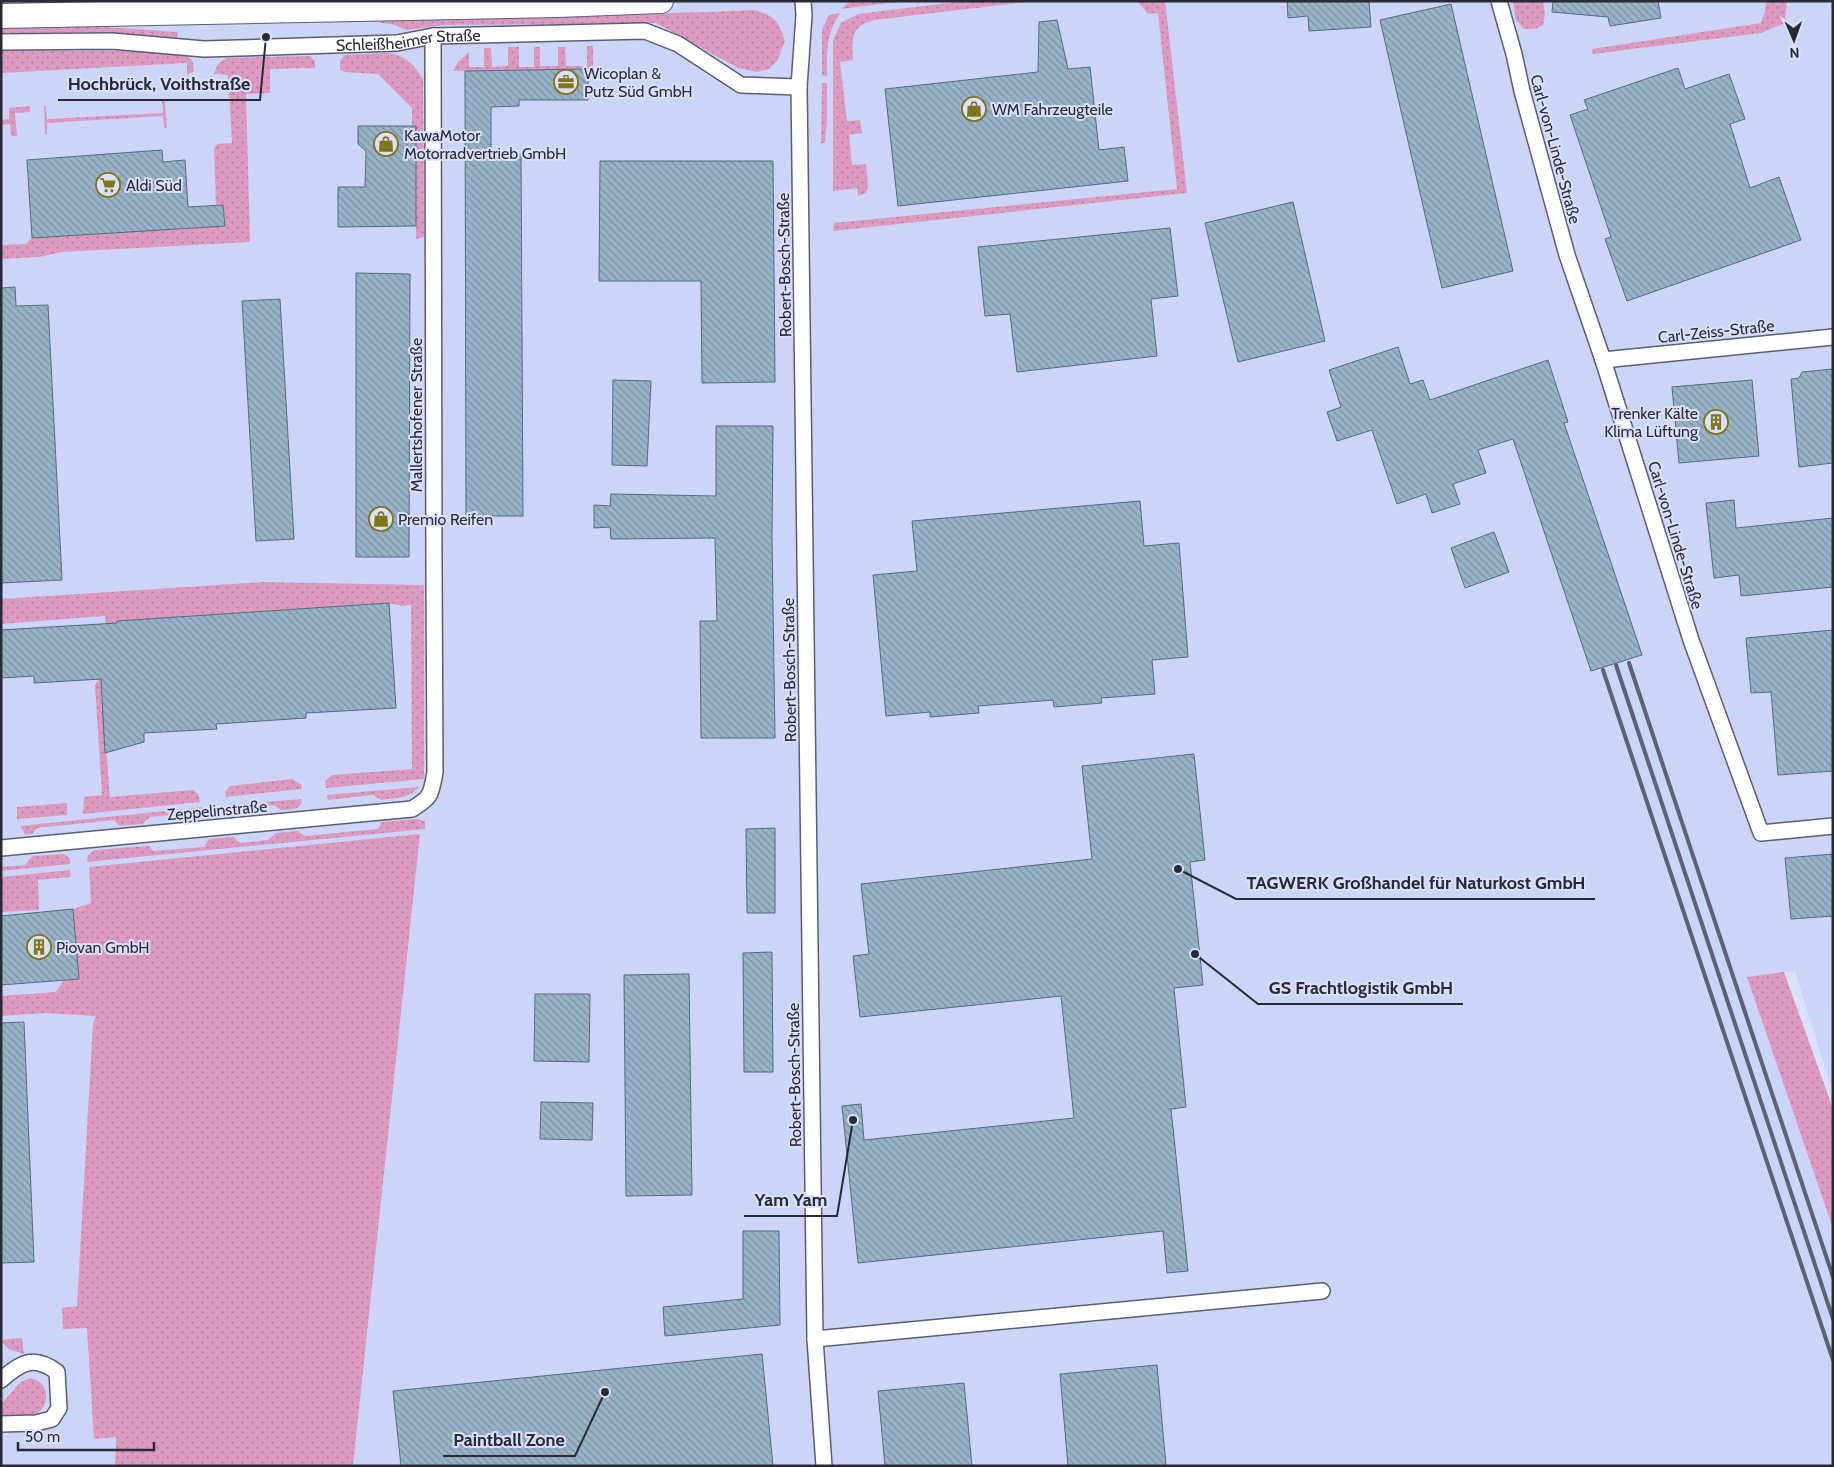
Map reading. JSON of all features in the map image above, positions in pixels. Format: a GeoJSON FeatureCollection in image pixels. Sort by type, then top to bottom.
{"type":"FeatureCollection","features":[{"type":"Feature","properties":{"kind":"main road","name":"Schleißheimer Straße"},"geometry":{"type":"LineString","coordinates":[[1,16],[398,5],[661,1]]}},
{"type":"Feature","properties":{"kind":"street","name":"Robert-Bosch-Straße"},"geometry":{"type":"LineString","coordinates":[[803,1],[804,15],[799,87],[815,1339],[824,1466]]}},
{"type":"Feature","properties":{"kind":"street","name":"Carl-von-Linde-Straße"},"geometry":{"type":"LineString","coordinates":[[1499,1],[1565,250],[1603,360],[1691,640],[1761,833],[1833,826]]}},
{"type":"Feature","properties":{"kind":"street","name":"Schleißheimer Straße"},"geometry":{"type":"LineString","coordinates":[[1,42],[112,41],[204,49],[397,42],[433,36],[646,32],[678,44],[741,85],[799,87]]}},
{"type":"Feature","properties":{"kind":"street","name":"Mallertshofener Straße"},"geometry":{"type":"LineString","coordinates":[[431,794],[435,772],[433,36]]}},
{"type":"Feature","properties":{"kind":"street","name":"Carl-Zeiss-Straße"},"geometry":{"type":"LineString","coordinates":[[1603,360],[1833,338]]}},
{"type":"Feature","properties":{"kind":"street","name":"Zeppelinstraße"},"geometry":{"type":"LineString","coordinates":[[1,848],[412,809],[424,802],[431,794]]}},
{"type":"Feature","properties":{"kind":"street"},"geometry":{"type":"LineString","coordinates":[[815,1339],[1322,1291]]}},
{"type":"Feature","properties":{"kind":"street"},"geometry":{"type":"LineString","coordinates":[[1,1380],[15,1367],[30,1362],[45,1363],[57,1372],[59,1408],[52,1419],[36,1423],[1,1424]]}},
{"type":"Feature","properties":{"kind":"shaded area"},"geometry":{"type":"Polygon","coordinates":[[[1,1],[99,1],[90,4],[1,5],[1,1]]]}},
{"type":"Feature","properties":{"kind":"shaded area"},"geometry":{"type":"Polygon","coordinates":[[[404,1],[1833,1],[1833,1093],[1795,971],[1747,977],[1833,1229],[1833,1466],[353,1466],[420,834],[116,1437],[115,1466],[1,1466],[1,14],[404,1]]]}},
{"type":"Feature","properties":{"kind":"shaded area"},"geometry":{"type":"Polygon","coordinates":[[[850,1],[905,1],[841,9],[850,1]]]}},
{"type":"Feature","properties":{"kind":"shaded area"},"geometry":{"type":"Polygon","coordinates":[[[964,1],[1034,1],[874,20],[860,26],[857,30],[852,46],[853,60],[840,62],[847,121],[860,120],[862,133],[849,135],[852,165],[866,164],[868,186],[866,193],[858,196],[857,188],[833,191],[833,40],[841,23],[858,14],[964,1]]]}},
{"type":"Feature","properties":{"kind":"shaded area"},"geometry":{"type":"Polygon","coordinates":[[[1137,1],[1165,1],[1187,193],[833,231],[834,223],[1177,189],[1158,13],[1148,14],[1137,1]]]}},
{"type":"Feature","properties":{"kind":"shaded area"},"geometry":{"type":"Polygon","coordinates":[[[1513,1],[1543,1],[1545,14],[1543,25],[1535,29],[1524,29],[1516,20],[1513,1]]]}},
{"type":"Feature","properties":{"kind":"shaded area"},"geometry":{"type":"Polygon","coordinates":[[[1766,1],[1787,1],[1785,23],[1761,33],[1593,54],[1592,49],[1761,23],[1766,1]]]}},
{"type":"Feature","properties":{"kind":"shaded area"},"geometry":{"type":"Polygon","coordinates":[[[754,10],[767,14],[775,20],[785,41],[777,61],[769,69],[757,72],[738,68],[656,23],[445,25],[406,30],[395,25],[365,20],[713,12],[754,10]]]}},
{"type":"Feature","properties":{"kind":"shaded area"},"geometry":{"type":"Polygon","coordinates":[[[840,13],[830,36],[827,51],[827,76],[822,76],[822,30],[829,15],[840,13]]]}},
{"type":"Feature","properties":{"kind":"shaded area"},"geometry":{"type":"Polygon","coordinates":[[[90,26],[178,32],[177,38],[105,32],[1,33],[1,27],[90,26]]]}},
{"type":"Feature","properties":{"kind":"shaded area"},"geometry":{"type":"Polygon","coordinates":[[[587,46],[593,46],[593,69],[453,71],[458,62],[469,52],[469,67],[484,67],[484,48],[491,48],[492,67],[508,66],[508,47],[519,47],[519,67],[534,67],[534,47],[540,47],[540,66],[558,66],[558,47],[565,47],[566,66],[587,66],[587,46]]]}},
{"type":"Feature","properties":{"kind":"shaded area"},"geometry":{"type":"Polygon","coordinates":[[[1,50],[157,51],[184,55],[191,59],[194,71],[187,75],[187,63],[1,73],[1,50]]]}},
{"type":"Feature","properties":{"kind":"shaded area"},"geometry":{"type":"Polygon","coordinates":[[[387,53],[404,58],[416,69],[423,79],[424,237],[416,239],[416,126],[412,126],[412,108],[378,74],[340,70],[340,60],[345,55],[387,53]]]}},
{"type":"Feature","properties":{"kind":"shaded area"},"geometry":{"type":"Polygon","coordinates":[[[310,56],[315,61],[315,68],[270,69],[270,93],[246,94],[250,242],[62,252],[39,257],[1,259],[1,245],[26,244],[32,238],[224,226],[223,205],[216,206],[214,149],[217,144],[232,143],[228,75],[214,74],[217,66],[222,60],[228,58],[310,56]]]}},
{"type":"Feature","properties":{"kind":"shaded area"},"geometry":{"type":"Polygon","coordinates":[[[822,83],[827,83],[827,121],[825,142],[821,144],[822,83]]]}},
{"type":"Feature","properties":{"kind":"shaded area"},"geometry":{"type":"Polygon","coordinates":[[[162,100],[165,100],[167,128],[164,128],[163,116],[47,123],[47,134],[45,134],[44,106],[46,106],[47,119],[163,113],[162,100]]]}},
{"type":"Feature","properties":{"kind":"shaded area"},"geometry":{"type":"Polygon","coordinates":[[[30,106],[30,112],[15,113],[17,136],[11,136],[10,124],[1,125],[1,120],[9,119],[9,108],[30,106]]]}},
{"type":"Feature","properties":{"kind":"shaded area"},"geometry":{"type":"Polygon","coordinates":[[[264,582],[424,585],[424,779],[326,788],[325,781],[332,775],[412,769],[411,605],[401,606],[389,603],[117,621],[120,681],[101,683],[110,797],[193,790],[198,794],[200,802],[83,814],[84,797],[102,795],[95,685],[101,676],[109,674],[105,616],[1,624],[1,599],[264,582]]]}},
{"type":"Feature","properties":{"kind":"shaded area"},"geometry":{"type":"Polygon","coordinates":[[[292,779],[301,784],[302,789],[226,797],[225,792],[230,786],[292,779]]]}},
{"type":"Feature","properties":{"kind":"shaded area"},"geometry":{"type":"Polygon","coordinates":[[[419,787],[411,794],[403,797],[381,800],[373,795],[328,800],[327,795],[419,787]]]}},
{"type":"Feature","properties":{"kind":"shaded area"},"geometry":{"type":"Polygon","coordinates":[[[302,799],[300,806],[295,809],[281,810],[275,805],[245,808],[237,814],[231,814],[227,805],[302,799]]]}},
{"type":"Feature","properties":{"kind":"shaded area"},"geometry":{"type":"Polygon","coordinates":[[[67,803],[67,815],[17,819],[17,807],[67,803]]]}},
{"type":"Feature","properties":{"kind":"shaded area"},"geometry":{"type":"Polygon","coordinates":[[[203,807],[204,811],[200,816],[194,817],[190,813],[150,817],[142,824],[120,826],[114,820],[37,828],[32,834],[25,834],[20,826],[203,807]]]}},
{"type":"Feature","properties":{"kind":"shaded area"},"geometry":{"type":"Polygon","coordinates":[[[416,819],[425,821],[425,829],[87,862],[88,855],[94,850],[149,846],[153,851],[204,847],[209,839],[233,837],[240,843],[268,840],[276,833],[298,831],[305,836],[378,829],[382,822],[416,819]]]}},
{"type":"Feature","properties":{"kind":"shaded area"},"geometry":{"type":"Polygon","coordinates":[[[420,834],[353,1466],[115,1466],[116,1437],[94,1439],[87,1328],[63,1329],[62,1308],[77,1306],[93,1023],[96,1016],[45,1013],[1,1016],[1,996],[56,992],[64,980],[78,979],[73,909],[91,903],[89,867],[420,834]]]}},
{"type":"Feature","properties":{"kind":"shaded area"},"geometry":{"type":"Polygon","coordinates":[[[64,854],[70,859],[70,864],[1,871],[1,867],[25,865],[32,856],[64,854]]]}},
{"type":"Feature","properties":{"kind":"shaded area"},"geometry":{"type":"Polygon","coordinates":[[[70,870],[71,877],[38,880],[39,910],[1,912],[1,877],[70,870]]]}},
{"type":"Feature","properties":{"kind":"shaded area"},"geometry":{"type":"Polygon","coordinates":[[[1784,972],[1833,1109],[1833,1229],[1747,977],[1784,972]]]}},
{"type":"Feature","properties":{"kind":"shaded area"},"geometry":{"type":"Polygon","coordinates":[[[22,1338],[24,1354],[9,1349],[1,1341],[1,1340],[22,1338]]]}},
{"type":"Feature","properties":{"kind":"shaded area"},"geometry":{"type":"Polygon","coordinates":[[[30,1378],[40,1382],[46,1391],[45,1405],[42,1409],[31,1415],[2,1415],[1,1404],[21,1382],[30,1378]]]}},
{"type":"Feature","properties":{"kind":"building"},"geometry":{"type":"Polygon","coordinates":[[[1287,1],[1369,1],[1371,27],[1309,31],[1308,16],[1288,18],[1287,1]]]}},
{"type":"Feature","properties":{"kind":"building"},"geometry":{"type":"Polygon","coordinates":[[[1553,1],[1658,1],[1661,18],[1610,26],[1608,17],[1552,12],[1553,1]]]}},
{"type":"Feature","properties":{"kind":"building"},"geometry":{"type":"Polygon","coordinates":[[[1451,4],[1513,271],[1442,288],[1380,20],[1451,4]]]}},
{"type":"Feature","properties":{"kind":"building"},"geometry":{"type":"Polygon","coordinates":[[[1057,20],[1068,69],[1090,67],[1099,150],[1124,147],[1128,181],[898,206],[885,89],[1038,72],[1039,22],[1057,20]]]}},
{"type":"Feature","properties":{"kind":"building"},"geometry":{"type":"Polygon","coordinates":[[[1678,68],[1685,89],[1729,74],[1745,119],[1730,124],[1750,188],[1779,177],[1801,240],[1627,301],[1605,239],[1611,237],[1570,115],[1588,109],[1584,100],[1678,68]]]}},
{"type":"Feature","properties":{"kind":"building"},"geometry":{"type":"Polygon","coordinates":[[[588,69],[588,100],[519,100],[519,106],[491,107],[491,154],[521,154],[523,516],[466,516],[465,71],[588,69]]]}},
{"type":"Feature","properties":{"kind":"building"},"geometry":{"type":"Polygon","coordinates":[[[358,126],[416,126],[416,226],[338,227],[338,187],[365,187],[366,151],[358,144],[358,126]]]}},
{"type":"Feature","properties":{"kind":"building","name":"Aldi Süd"},"geometry":{"type":"Polygon","coordinates":[[[162,150],[163,162],[185,160],[188,207],[223,205],[225,226],[32,238],[27,160],[162,150]]]}},
{"type":"Feature","properties":{"kind":"building"},"geometry":{"type":"Polygon","coordinates":[[[600,161],[773,161],[775,382],[702,383],[701,281],[599,281],[600,161]]]}},
{"type":"Feature","properties":{"kind":"building"},"geometry":{"type":"Polygon","coordinates":[[[1293,202],[1325,341],[1238,362],[1205,223],[1293,202]]]}},
{"type":"Feature","properties":{"kind":"building"},"geometry":{"type":"Polygon","coordinates":[[[1170,228],[1178,296],[1151,299],[1157,356],[1017,372],[1010,314],[985,316],[978,247],[1170,228]]]}},
{"type":"Feature","properties":{"kind":"building"},"geometry":{"type":"Polygon","coordinates":[[[356,273],[410,274],[409,557],[356,557],[356,273]]]}},
{"type":"Feature","properties":{"kind":"building"},"geometry":{"type":"Polygon","coordinates":[[[15,287],[16,306],[48,305],[62,580],[1,583],[1,288],[15,287]]]}},
{"type":"Feature","properties":{"kind":"building"},"geometry":{"type":"Polygon","coordinates":[[[280,299],[294,539],[256,541],[242,301],[280,299]]]}},
{"type":"Feature","properties":{"kind":"building"},"geometry":{"type":"Polygon","coordinates":[[[1398,347],[1410,384],[1423,380],[1430,400],[1548,360],[1568,422],[1564,423],[1642,655],[1591,671],[1513,439],[1478,450],[1486,473],[1453,484],[1460,504],[1432,513],[1426,494],[1397,504],[1372,430],[1337,441],[1327,412],[1341,407],[1329,370],[1398,347]]]}},
{"type":"Feature","properties":{"kind":"building"},"geometry":{"type":"Polygon","coordinates":[[[1833,369],[1833,463],[1799,467],[1791,379],[1799,378],[1802,372],[1833,369]]]}},
{"type":"Feature","properties":{"kind":"building"},"geometry":{"type":"Polygon","coordinates":[[[613,380],[651,381],[647,466],[612,465],[613,380]]]}},
{"type":"Feature","properties":{"kind":"building","name":"Trenker Kälte Klima Lüftung"},"geometry":{"type":"Polygon","coordinates":[[[1752,380],[1759,456],[1679,463],[1672,387],[1752,380]]]}},
{"type":"Feature","properties":{"kind":"building"},"geometry":{"type":"Polygon","coordinates":[[[716,426],[773,426],[772,539],[775,738],[701,738],[700,621],[717,621],[715,538],[611,539],[610,527],[594,528],[594,505],[610,506],[611,494],[716,496],[716,426]]]}},
{"type":"Feature","properties":{"kind":"building"},"geometry":{"type":"Polygon","coordinates":[[[1734,500],[1736,528],[1833,518],[1833,587],[1741,596],[1739,575],[1714,578],[1706,503],[1734,500]]]}},
{"type":"Feature","properties":{"kind":"building"},"geometry":{"type":"Polygon","coordinates":[[[1140,501],[1144,546],[1179,543],[1188,657],[1152,660],[1155,694],[1101,698],[1102,703],[1054,707],[1053,700],[978,706],[979,713],[930,717],[930,712],[886,716],[873,575],[917,571],[912,521],[1140,501]]]}},
{"type":"Feature","properties":{"kind":"building"},"geometry":{"type":"Polygon","coordinates":[[[1494,532],[1509,572],[1465,588],[1451,548],[1494,532]]]}},
{"type":"Feature","properties":{"kind":"building"},"geometry":{"type":"Polygon","coordinates":[[[389,603],[396,708],[306,713],[306,718],[216,724],[217,729],[144,733],[144,742],[105,753],[101,679],[34,683],[34,676],[1,678],[1,630],[389,603]]]}},
{"type":"Feature","properties":{"kind":"building"},"geometry":{"type":"Polygon","coordinates":[[[1833,630],[1833,771],[1778,775],[1771,692],[1751,693],[1746,638],[1833,630]]]}},
{"type":"Feature","properties":{"kind":"building"},"geometry":{"type":"Polygon","coordinates":[[[1194,754],[1205,860],[1190,862],[1203,985],[1174,988],[1186,1107],[1171,1109],[1188,1271],[1167,1273],[1163,1231],[858,1263],[842,1106],[861,1104],[864,1140],[1074,1118],[1061,996],[860,1017],[853,956],[869,954],[861,884],[1092,859],[1082,766],[1194,754]]]}},
{"type":"Feature","properties":{"kind":"building"},"geometry":{"type":"Polygon","coordinates":[[[775,828],[775,913],[747,913],[746,829],[775,828]]]}},
{"type":"Feature","properties":{"kind":"building"},"geometry":{"type":"Polygon","coordinates":[[[1833,854],[1833,916],[1791,919],[1785,858],[1833,854]]]}},
{"type":"Feature","properties":{"kind":"building","name":"Piovan GmbH"},"geometry":{"type":"Polygon","coordinates":[[[73,909],[79,979],[1,985],[1,916],[73,909]]]}},
{"type":"Feature","properties":{"kind":"building"},"geometry":{"type":"Polygon","coordinates":[[[772,952],[773,1072],[744,1072],[743,953],[772,952]]]}},
{"type":"Feature","properties":{"kind":"building"},"geometry":{"type":"Polygon","coordinates":[[[689,974],[692,1195],[626,1196],[624,975],[689,974]]]}},
{"type":"Feature","properties":{"kind":"building"},"geometry":{"type":"Polygon","coordinates":[[[535,994],[590,994],[589,1062],[534,1061],[535,994]]]}},
{"type":"Feature","properties":{"kind":"building"},"geometry":{"type":"Polygon","coordinates":[[[24,1022],[34,1262],[1,1263],[1,1023],[24,1022]]]}},
{"type":"Feature","properties":{"kind":"building"},"geometry":{"type":"Polygon","coordinates":[[[541,1102],[593,1103],[592,1140],[540,1139],[541,1102]]]}},
{"type":"Feature","properties":{"kind":"building"},"geometry":{"type":"Polygon","coordinates":[[[743,1231],[779,1231],[780,1325],[665,1336],[663,1307],[743,1299],[743,1231]]]}},
{"type":"Feature","properties":{"kind":"building"},"geometry":{"type":"Polygon","coordinates":[[[762,1354],[773,1466],[401,1466],[393,1391],[762,1354]]]}},
{"type":"Feature","properties":{"kind":"building"},"geometry":{"type":"Polygon","coordinates":[[[1157,1365],[1166,1466],[1068,1466],[1060,1374],[1157,1365]]]}},
{"type":"Feature","properties":{"kind":"building"},"geometry":{"type":"Polygon","coordinates":[[[964,1383],[972,1466],[885,1466],[878,1391],[964,1383]]]}},
{"type":"Feature","properties":{"kind":"railway"},"geometry":{"type":"LineString","coordinates":[[1629,663],[1833,1277]]}},
{"type":"Feature","properties":{"kind":"railway"},"geometry":{"type":"LineString","coordinates":[[1616,665],[1833,1319]]}},
{"type":"Feature","properties":{"kind":"railway"},"geometry":{"type":"LineString","coordinates":[[1603,670],[1833,1360]]}},
{"type":"Feature","properties":{"kind":"place","name":"Hochbrück, Voithstraße"},"geometry":{"type":"Point","coordinates":[266,37]}},
{"type":"Feature","properties":{"kind":"place","name":"Wicoplan & Putz Süd GmbH"},"geometry":{"type":"Point","coordinates":[566,82]}},
{"type":"Feature","properties":{"kind":"place","name":"WM Fahrzeugteile"},"geometry":{"type":"Point","coordinates":[974,109]}},
{"type":"Feature","properties":{"kind":"place","name":"KawaMotor Motorradvertrieb GmbH"},"geometry":{"type":"Point","coordinates":[386,144]}},
{"type":"Feature","properties":{"kind":"place","name":"Aldi Süd"},"geometry":{"type":"Point","coordinates":[108,185]}},
{"type":"Feature","properties":{"kind":"place","name":"Trenker Kälte Klima Lüftung"},"geometry":{"type":"Point","coordinates":[1716,422]}},
{"type":"Feature","properties":{"kind":"place","name":"Premio Reifen"},"geometry":{"type":"Point","coordinates":[381,519]}},
{"type":"Feature","properties":{"kind":"place","name":"TAGWERK Großhandel für Naturkost GmbH"},"geometry":{"type":"Point","coordinates":[1178,869]}},
{"type":"Feature","properties":{"kind":"place","name":"Piovan GmbH"},"geometry":{"type":"Point","coordinates":[39,947]}},
{"type":"Feature","properties":{"kind":"place","name":"GS Frachtlogistik GmbH"},"geometry":{"type":"Point","coordinates":[1195,954]}},
{"type":"Feature","properties":{"kind":"place","name":"Yam Yam"},"geometry":{"type":"Point","coordinates":[853,1120]}},
{"type":"Feature","properties":{"kind":"place","name":"Paintball Zone"},"geometry":{"type":"Point","coordinates":[605,1392]}}]}
